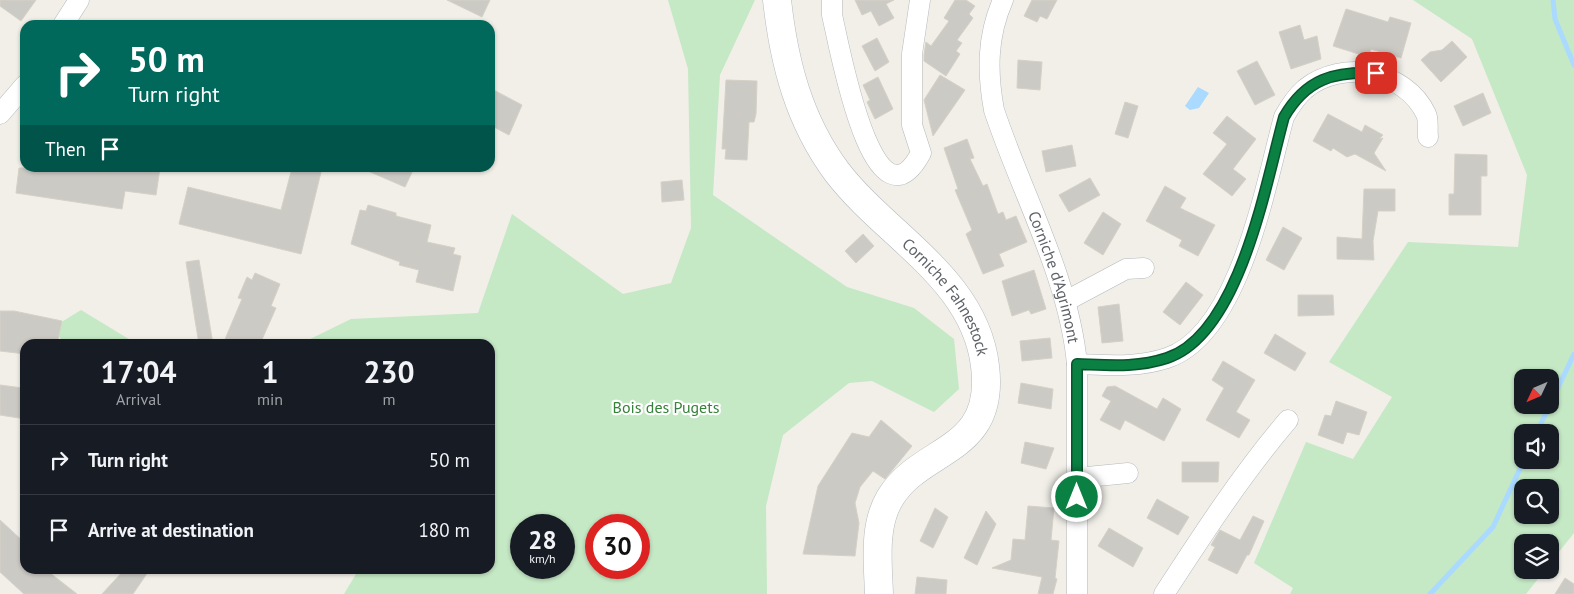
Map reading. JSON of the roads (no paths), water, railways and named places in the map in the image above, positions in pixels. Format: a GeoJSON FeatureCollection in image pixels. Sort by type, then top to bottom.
{"type":"FeatureCollection","features":[{"type":"Feature","properties":{"kind":"main road","name":"Corniche Fahnestock"},"geometry":{"type":"LineString","coordinates":[[777,0],[780,28],[792,81],[805,118],[820,147],[857,195],[934,270],[960,301],[976,327],[986,368],[984,400],[973,426],[959,443],[905,479],[895,490],[884,510],[878,537],[879,594]]}},
{"type":"Feature","properties":{"kind":"street"},"geometry":{"type":"LineString","coordinates":[[66,20],[79,0]]}},
{"type":"Feature","properties":{"kind":"street"},"geometry":{"type":"LineString","coordinates":[[832,0],[832,15],[858,121],[881,168],[892,174],[904,173],[914,165],[921,152],[912,125],[912,54],[920,0]]}},
{"type":"Feature","properties":{"kind":"street","name":"Corniche d'Agrimont"},"geometry":{"type":"LineString","coordinates":[[1003,0],[994,19],[990,49],[988,78],[994,110],[1066,302],[1075,338],[1077,364],[1077,594]]}},
{"type":"Feature","properties":{"kind":"street"},"geometry":{"type":"LineString","coordinates":[[1077,364],[1135,366],[1169,358],[1196,340],[1232,290],[1246,258],[1284,117],[1293,101],[1306,88],[1325,78],[1351,72],[1376,73],[1398,85],[1415,99],[1427,116],[1428,137]]}},
{"type":"Feature","properties":{"kind":"street"},"geometry":{"type":"LineString","coordinates":[[0,114],[20,91]]}},
{"type":"Feature","properties":{"kind":"street"},"geometry":{"type":"LineString","coordinates":[[1066,302],[1126,269],[1144,268]]}},
{"type":"Feature","properties":{"kind":"street"},"geometry":{"type":"LineString","coordinates":[[1164,594],[1221,508],[1263,450],[1288,420]]}},
{"type":"Feature","properties":{"kind":"street"},"geometry":{"type":"LineString","coordinates":[[1077,478],[1128,473]]}},
{"type":"Feature","properties":{"kind":"water"},"geometry":{"type":"Polygon","coordinates":[[[1198,87],[1209,93],[1199,108],[1190,110],[1185,106],[1198,87]]]}},
{"type":"Feature","properties":{"kind":"waterway"},"geometry":{"type":"LineString","coordinates":[[1553,0],[1555,19],[1574,65]]}},
{"type":"Feature","properties":{"kind":"waterway"},"geometry":{"type":"LineString","coordinates":[[1541,424],[1574,354]]}},
{"type":"Feature","properties":{"kind":"waterway"},"geometry":{"type":"LineString","coordinates":[[1430,594],[1493,527],[1520,469]]}},
{"type":"Feature","properties":{"kind":"park label","name":"Bois des Pugets"},"geometry":{"type":"Point","coordinates":[666,407]}}]}
